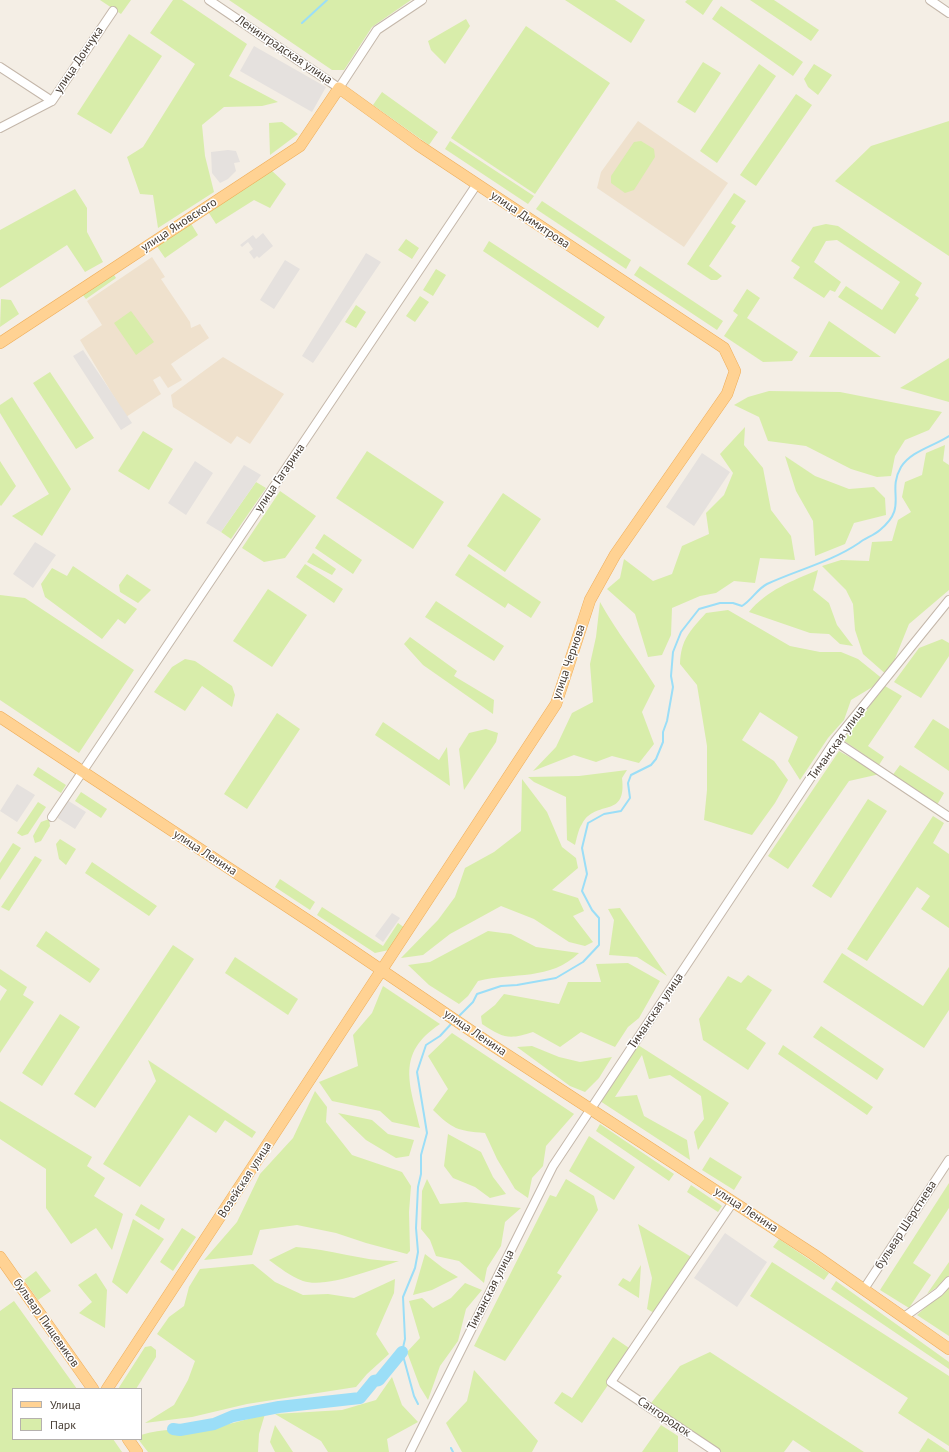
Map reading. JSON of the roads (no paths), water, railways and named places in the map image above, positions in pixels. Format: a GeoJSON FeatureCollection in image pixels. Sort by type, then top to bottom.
{"type":"FeatureCollection","features":[{"type":"Feature","properties":{"kind":"main road","name":"улица Димитрова"},"geometry":{"type":"LineString","coordinates":[[339,88],[418,145],[724,348]]}},
{"type":"Feature","properties":{"kind":"main road","name":"улица Яновского"},"geometry":{"type":"LineString","coordinates":[[0,343],[300,146],[339,88]]}},
{"type":"Feature","properties":{"kind":"main road","name":"улица Чернова"},"geometry":{"type":"LineString","coordinates":[[382,970],[556,704],[590,600],[615,555],[727,394],[735,371],[724,348]]}},
{"type":"Feature","properties":{"kind":"main road","name":"улица Ленина"},"geometry":{"type":"LineString","coordinates":[[0,717],[382,970],[489,1043],[864,1289],[949,1349]]}},
{"type":"Feature","properties":{"kind":"main road","name":"Возейская улица"},"geometry":{"type":"LineString","coordinates":[[108,1388],[382,970]]}},
{"type":"Feature","properties":{"kind":"main road","name":"бульвар Пищевиков"},"geometry":{"type":"LineString","coordinates":[[0,1257],[92,1388]]}},
{"type":"Feature","properties":{"kind":"main road"},"geometry":{"type":"LineString","coordinates":[[129,1440],[137,1452]]}},
{"type":"Feature","properties":{"kind":"street","name":"Ленинградская улица"},"geometry":{"type":"LineString","coordinates":[[209,0],[339,88]]}},
{"type":"Feature","properties":{"kind":"street"},"geometry":{"type":"LineString","coordinates":[[339,88],[377,30],[422,0]]}},
{"type":"Feature","properties":{"kind":"street"},"geometry":{"type":"LineString","coordinates":[[930,0],[949,13]]}},
{"type":"Feature","properties":{"kind":"street","name":"улица Дончука"},"geometry":{"type":"LineString","coordinates":[[0,128],[52,101],[113,11]]}},
{"type":"Feature","properties":{"kind":"street"},"geometry":{"type":"LineString","coordinates":[[0,67],[52,101]]}},
{"type":"Feature","properties":{"kind":"street","name":"улица Гагарина"},"geometry":{"type":"LineString","coordinates":[[52,817],[477,184]]}},
{"type":"Feature","properties":{"kind":"street","name":"Тиманская улица"},"geometry":{"type":"LineString","coordinates":[[410,1452],[553,1166],[835,741],[949,600]]}},
{"type":"Feature","properties":{"kind":"street"},"geometry":{"type":"LineString","coordinates":[[835,741],[949,817]]}},
{"type":"Feature","properties":{"kind":"street","name":"бульвар Шерстнева"},"geometry":{"type":"LineString","coordinates":[[864,1289],[949,1160]]}},
{"type":"Feature","properties":{"kind":"street","name":"Сангородок"},"geometry":{"type":"LineString","coordinates":[[716,1452],[611,1382],[733,1202]]}},
{"type":"Feature","properties":{"kind":"street"},"geometry":{"type":"LineString","coordinates":[[904,1317],[939,1292],[949,1281]]}},
{"type":"Feature","properties":{"kind":"waterway"},"geometry":{"type":"LineString","coordinates":[[302,23],[327,0]]}},
{"type":"Feature","properties":{"kind":"waterway"},"geometry":{"type":"LineString","coordinates":[[458,1017],[473,1002],[477,994],[501,986],[517,985],[556,978],[583,962],[599,945],[599,918],[592,910],[582,891],[587,874],[582,848],[588,823],[604,814],[621,811],[630,798],[628,783],[631,775],[651,765],[656,759],[663,742],[663,732],[667,721],[673,687],[671,676],[673,652],[681,632],[699,609],[720,603],[733,603],[742,606],[767,584],[825,561],[848,550],[880,530],[889,521],[893,514],[896,499],[895,484],[897,476],[905,461],[949,436]]}},
{"type":"Feature","properties":{"kind":"waterway"},"geometry":{"type":"LineString","coordinates":[[418,1404],[414,1396],[402,1352],[405,1339],[403,1297],[415,1268],[418,1252],[416,1228],[418,1187],[421,1174],[421,1155],[427,1133],[417,1072],[426,1045],[440,1036],[452,1023]]}},
{"type":"Feature","properties":{"kind":"waterway"},"geometry":{"type":"LineString","coordinates":[[173,1429],[180,1430],[214,1424],[233,1416],[279,1407],[360,1398],[374,1381],[379,1380],[402,1352]]}},
{"type":"Feature","properties":{"kind":"waterway"},"geometry":{"type":"LineString","coordinates":[[451,1448],[453,1452]]}}]}
